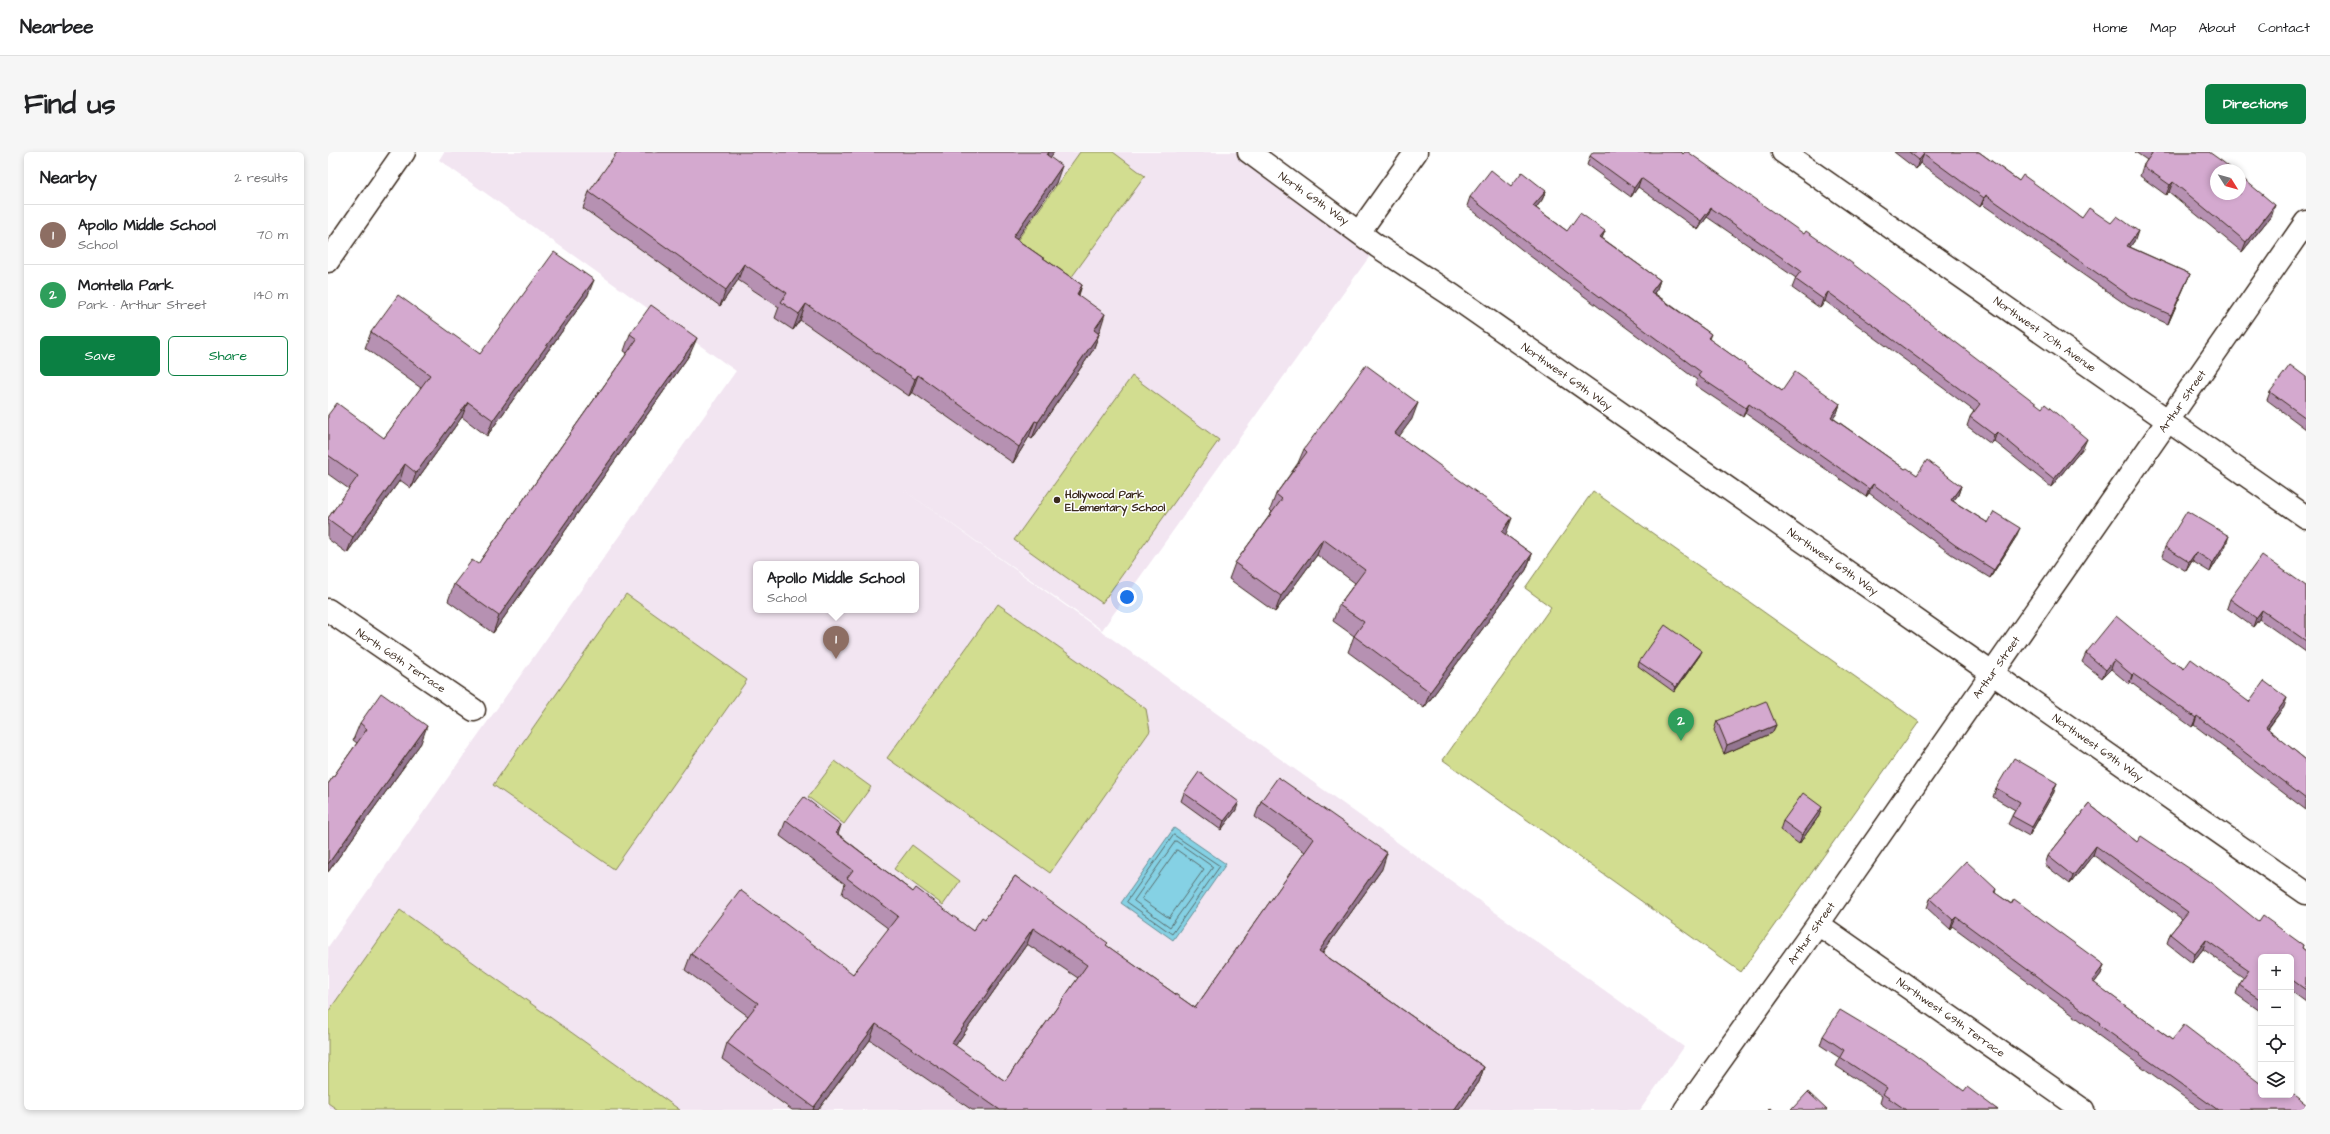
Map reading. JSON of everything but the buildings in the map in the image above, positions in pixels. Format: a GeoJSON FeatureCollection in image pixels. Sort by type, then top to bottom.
{"type":"FeatureCollection","features":[{"type":"Feature","properties":{"kind":"street"},"geometry":{"type":"LineString","coordinates":[[332,247],[404,152]]}},
{"type":"Feature","properties":{"kind":"street","name":"North 69th Way"},"geometry":{"type":"LineString","coordinates":[[1248,152],[1360,230]]}},
{"type":"Feature","properties":{"kind":"street"},"geometry":{"type":"LineString","coordinates":[[1360,230],[1416,152]]}},
{"type":"Feature","properties":{"kind":"street","name":"Northwest 70th Avenue"},"geometry":{"type":"LineString","coordinates":[[1783,152],[2306,518]]}},
{"type":"Feature","properties":{"kind":"street","name":"Arthur Street"},"geometry":{"type":"LineString","coordinates":[[1685,1110],[1818,924],[2306,222]]}},
{"type":"Feature","properties":{"kind":"street","name":"Northwest 69th Way"},"geometry":{"type":"LineString","coordinates":[[1360,230],[1378,246],[1466,305],[2306,893]]}},
{"type":"Feature","properties":{"kind":"street","name":"North 68th Terrace"},"geometry":{"type":"LineString","coordinates":[[328,610],[474,710]]}},
{"type":"Feature","properties":{"kind":"street","name":"Northwest 69th Terrace"},"geometry":{"type":"LineString","coordinates":[[1818,924],[2084,1110]]}},
{"type":"Feature","properties":{"kind":"shaded area"},"geometry":{"type":"Polygon","coordinates":[[[444,152],[1247,152],[1377,246],[1102,630],[898,486],[1684,1047],[1640,1110],[328,1110],[328,947],[736,371],[439,160],[444,152]]]}},
{"type":"Feature","properties":{"kind":"green space"},"geometry":{"type":"Polygon","coordinates":[[[1080,152],[1113,152],[1145,176],[1063,289],[1009,252],[1080,152]]]}},
{"type":"Feature","properties":{"kind":"green space"},"geometry":{"type":"Polygon","coordinates":[[[1132,376],[1219,440],[1102,603],[1014,540],[1132,376]]]}},
{"type":"Feature","properties":{"kind":"green space"},"geometry":{"type":"Polygon","coordinates":[[[1593,491],[1919,722],[1741,972],[1443,760],[1551,607],[1525,588],[1593,491]]]}},
{"type":"Feature","properties":{"kind":"green space"},"geometry":{"type":"Polygon","coordinates":[[[626,594],[747,680],[614,869],[493,785],[626,594]]]}},
{"type":"Feature","properties":{"kind":"green space"},"geometry":{"type":"Polygon","coordinates":[[[998,604],[1146,709],[1150,731],[1050,873],[887,758],[998,604]]]}},
{"type":"Feature","properties":{"kind":"green space"},"geometry":{"type":"Polygon","coordinates":[[[835,761],[871,787],[844,824],[808,797],[835,761]]]}},
{"type":"Feature","properties":{"kind":"green space"},"geometry":{"type":"Polygon","coordinates":[[[912,845],[960,881],[943,905],[894,869],[912,845]]]}},
{"type":"Feature","properties":{"kind":"green space"},"geometry":{"type":"Polygon","coordinates":[[[400,910],[680,1110],[338,1110],[328,1103],[328,1012],[400,910]]]}},
{"type":"Feature","properties":{"kind":"water"},"geometry":{"type":"Polygon","coordinates":[[[1174,828],[1226,864],[1173,940],[1121,903],[1174,828]]]}},
{"type":"Feature","properties":{"kind":"place","name":"Hollywood Park ELementary School"},"geometry":{"type":"Point","coordinates":[1057,500]}},
{"type":"Feature","properties":{"kind":"place","name":"Apollo Middle School"},"geometry":{"type":"Point","coordinates":[836,659]}},
{"type":"Feature","properties":{"kind":"place","name":"Montella Park"},"geometry":{"type":"Point","coordinates":[1681,741]}}]}
